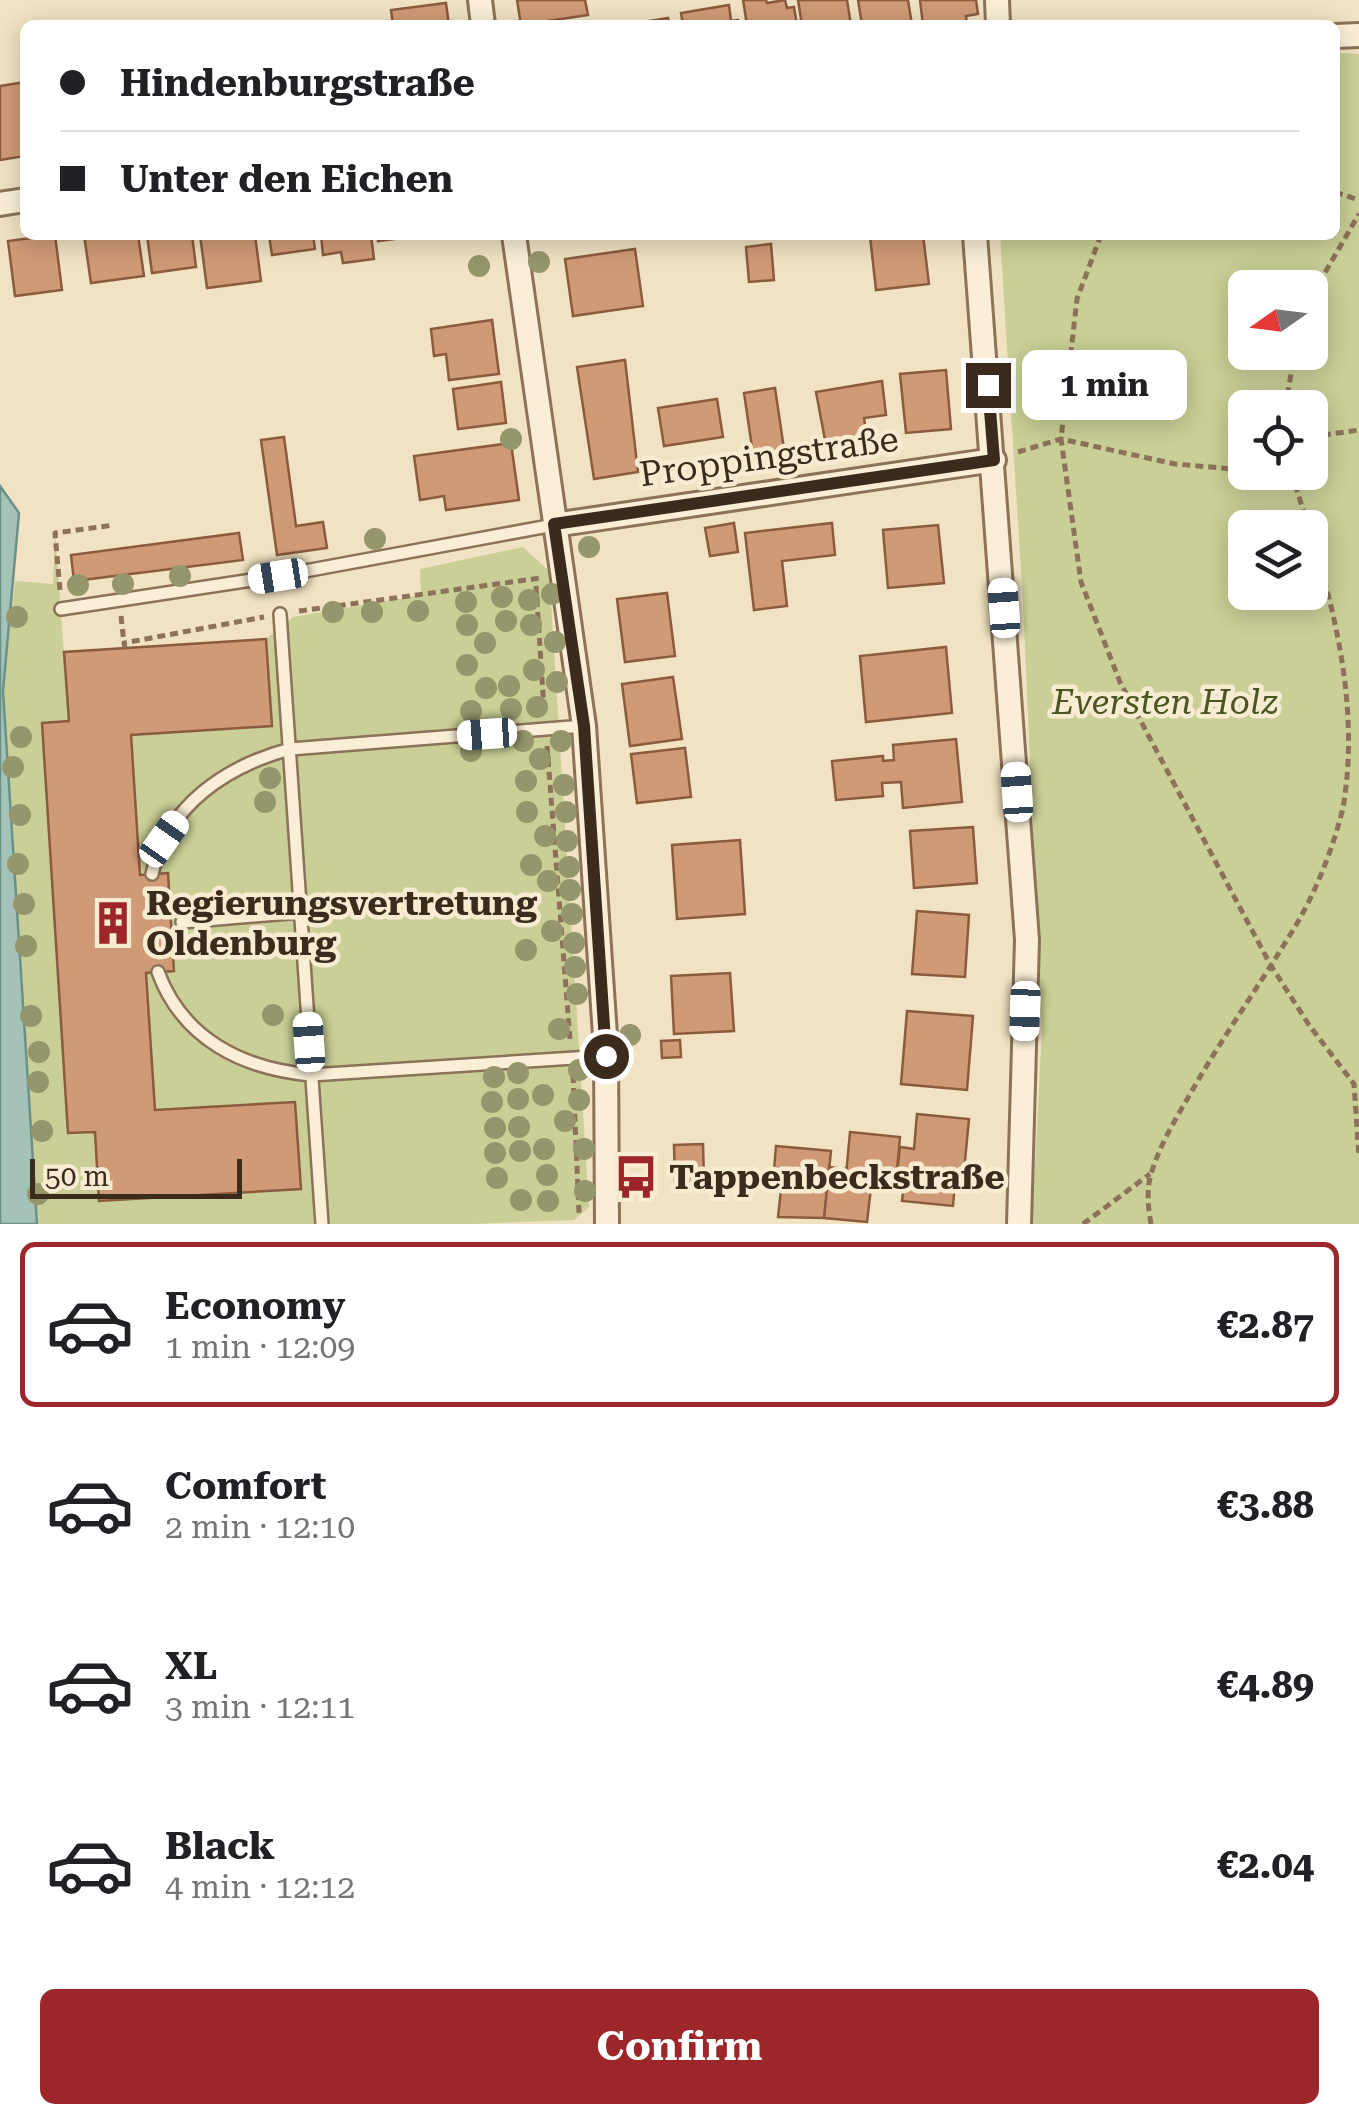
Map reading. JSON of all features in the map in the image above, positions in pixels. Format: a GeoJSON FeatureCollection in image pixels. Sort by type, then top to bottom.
{"type":"FeatureCollection","features":[{"type":"Feature","properties":{"kind":"street"},"geometry":{"type":"LineString","coordinates":[[515,240],[584,726],[606,1056],[607,1224]]}},
{"type":"Feature","properties":{"kind":"street"},"geometry":{"type":"LineString","coordinates":[[976,240],[1027,940],[1018,1224]]}},
{"type":"Feature","properties":{"kind":"street","name":"Proppingstraße"},"geometry":{"type":"LineString","coordinates":[[554,524],[994,460]]}},
{"type":"Feature","properties":{"kind":"lane"},"geometry":{"type":"LineString","coordinates":[[61,610],[278,576],[554,524]]}},
{"type":"Feature","properties":{"kind":"lane"},"geometry":{"type":"LineString","coordinates":[[280,614],[322,1224]]}},
{"type":"Feature","properties":{"kind":"lane"},"geometry":{"type":"LineString","coordinates":[[152,874],[164,839],[184,810],[234,768],[290,750],[584,726]]}},
{"type":"Feature","properties":{"kind":"lane"},"geometry":{"type":"LineString","coordinates":[[182,922],[301,912]]}},
{"type":"Feature","properties":{"kind":"lane"},"geometry":{"type":"LineString","coordinates":[[158,972],[176,1008],[222,1049],[273,1072],[312,1075],[606,1056]]}},
{"type":"Feature","properties":{"kind":"path"},"geometry":{"type":"LineString","coordinates":[[1326,270],[1359,214]]}},
{"type":"Feature","properties":{"kind":"path"},"geometry":{"type":"LineString","coordinates":[[1099,240],[1077,300],[1061,439],[1081,582],[1120,682],[1270,964],[1309,1025],[1356,1085],[1359,1157]]}},
{"type":"Feature","properties":{"kind":"path"},"geometry":{"type":"LineString","coordinates":[[1328,433],[1359,430]]}},
{"type":"Feature","properties":{"kind":"path"},"geometry":{"type":"LineString","coordinates":[[994,460],[1061,439],[1175,464],[1228,469]]}},
{"type":"Feature","properties":{"kind":"path"},"geometry":{"type":"LineString","coordinates":[[61,610],[55,533],[114,525]]}},
{"type":"Feature","properties":{"kind":"path"},"geometry":{"type":"LineString","coordinates":[[125,648],[124,642],[280,614],[537,578],[535,596],[572,1057],[580,1224]]}},
{"type":"Feature","properties":{"kind":"path"},"geometry":{"type":"LineString","coordinates":[[1151,1224],[1150,1174],[1179,1112],[1222,1037],[1290,935],[1321,874],[1343,808],[1349,770],[1350,691],[1345,656],[1328,596]]}},
{"type":"Feature","properties":{"kind":"path"},"geometry":{"type":"LineString","coordinates":[[1083,1224],[1150,1174]]}},
{"type":"Feature","properties":{"kind":"green space","name":"Eversten Holz"},"geometry":{"type":"Polygon","coordinates":[[[1340,53],[1359,54],[1359,1224],[1032,1224],[1042,1029],[1023,603],[1000,240],[1340,240],[1340,53]]]}},
{"type":"Feature","properties":{"kind":"green space"},"geometry":{"type":"Polygon","coordinates":[[[55,533],[69,721],[42,724],[68,1132],[95,1132],[100,1201],[301,1188],[295,1102],[155,1110],[131,735],[271,726],[266,639],[293,617],[421,595],[420,569],[523,547],[549,571],[589,1207],[574,1220],[473,1224],[37,1224],[3,691],[15,581],[53,584],[55,533]]]}},
{"type":"Feature","properties":{"kind":"water"},"geometry":{"type":"Polygon","coordinates":[[[0,486],[19,513],[3,691],[37,1224],[0,1224],[0,486]]]}},
{"type":"Feature","properties":{"kind":"building"},"geometry":{"type":"Polygon","coordinates":[[[517,0],[585,0],[588,15],[554,20],[520,20],[517,0]]]}},
{"type":"Feature","properties":{"kind":"building"},"geometry":{"type":"Polygon","coordinates":[[[743,0],[785,0],[787,8],[794,7],[796,20],[746,20],[743,0]]]}},
{"type":"Feature","properties":{"kind":"building"},"geometry":{"type":"Polygon","coordinates":[[[798,0],[847,0],[850,20],[801,20],[798,0]]]}},
{"type":"Feature","properties":{"kind":"building"},"geometry":{"type":"Polygon","coordinates":[[[858,0],[908,0],[911,20],[861,20],[858,0]]]}},
{"type":"Feature","properties":{"kind":"building"},"geometry":{"type":"Polygon","coordinates":[[[920,0],[976,0],[978,14],[966,16],[966,20],[922,20],[920,0]]]}},
{"type":"Feature","properties":{"kind":"building"},"geometry":{"type":"Polygon","coordinates":[[[446,3],[448,20],[392,20],[391,10],[446,3]]]}},
{"type":"Feature","properties":{"kind":"building"},"geometry":{"type":"Polygon","coordinates":[[[729,5],[731,20],[682,20],[681,13],[729,5]]]}},
{"type":"Feature","properties":{"kind":"building"},"geometry":{"type":"Polygon","coordinates":[[[20,83],[20,157],[0,160],[0,86],[20,83]]]}},
{"type":"Feature","properties":{"kind":"building"},"geometry":{"type":"Polygon","coordinates":[[[56,240],[62,290],[15,296],[8,241],[56,240]]]}},
{"type":"Feature","properties":{"kind":"building"},"geometry":{"type":"Polygon","coordinates":[[[85,240],[139,240],[144,276],[91,283],[85,240]]]}},
{"type":"Feature","properties":{"kind":"building"},"geometry":{"type":"Polygon","coordinates":[[[148,240],[193,240],[196,267],[152,273],[148,240]]]}},
{"type":"Feature","properties":{"kind":"building"},"geometry":{"type":"Polygon","coordinates":[[[201,240],[256,240],[261,281],[207,288],[201,240]]]}},
{"type":"Feature","properties":{"kind":"building"},"geometry":{"type":"Polygon","coordinates":[[[270,240],[314,240],[315,249],[272,255],[270,240]]]}},
{"type":"Feature","properties":{"kind":"building"},"geometry":{"type":"Polygon","coordinates":[[[322,240],[372,240],[374,259],[343,263],[341,252],[323,255],[322,240]]]}},
{"type":"Feature","properties":{"kind":"building"},"geometry":{"type":"Polygon","coordinates":[[[870,240],[924,240],[929,284],[876,290],[870,240]]]}},
{"type":"Feature","properties":{"kind":"building"},"geometry":{"type":"Polygon","coordinates":[[[771,244],[774,280],[749,282],[746,247],[771,244]]]}},
{"type":"Feature","properties":{"kind":"building"},"geometry":{"type":"Polygon","coordinates":[[[635,249],[643,306],[573,316],[565,259],[635,249]]]}},
{"type":"Feature","properties":{"kind":"building"},"geometry":{"type":"Polygon","coordinates":[[[492,320],[499,374],[449,380],[446,354],[434,356],[431,329],[492,320]]]}},
{"type":"Feature","properties":{"kind":"building"},"geometry":{"type":"Polygon","coordinates":[[[625,360],[638,472],[594,479],[577,367],[625,360]]]}},
{"type":"Feature","properties":{"kind":"building"},"geometry":{"type":"Polygon","coordinates":[[[946,370],[951,429],[906,433],[900,374],[946,370]]]}},
{"type":"Feature","properties":{"kind":"building"},"geometry":{"type":"Polygon","coordinates":[[[882,381],[886,415],[864,418],[867,438],[826,445],[816,392],[882,381]]]}},
{"type":"Feature","properties":{"kind":"building"},"geometry":{"type":"Polygon","coordinates":[[[501,382],[506,423],[458,429],[453,389],[501,382]]]}},
{"type":"Feature","properties":{"kind":"building"},"geometry":{"type":"Polygon","coordinates":[[[775,388],[784,449],[753,454],[744,393],[775,388]]]}},
{"type":"Feature","properties":{"kind":"building"},"geometry":{"type":"Polygon","coordinates":[[[717,399],[723,437],[664,446],[658,408],[717,399]]]}},
{"type":"Feature","properties":{"kind":"building"},"geometry":{"type":"Polygon","coordinates":[[[284,437],[296,526],[323,522],[327,548],[277,555],[261,440],[284,437]]]}},
{"type":"Feature","properties":{"kind":"building"},"geometry":{"type":"Polygon","coordinates":[[[511,443],[519,500],[446,510],[444,496],[420,500],[414,456],[511,443]]]}},
{"type":"Feature","properties":{"kind":"building"},"geometry":{"type":"Polygon","coordinates":[[[734,523],[738,552],[710,556],[705,528],[734,523]]]}},
{"type":"Feature","properties":{"kind":"building"},"geometry":{"type":"Polygon","coordinates":[[[832,523],[835,555],[782,561],[787,606],[754,610],[745,533],[832,523]]]}},
{"type":"Feature","properties":{"kind":"building"},"geometry":{"type":"Polygon","coordinates":[[[938,525],[944,583],[888,588],[883,530],[938,525]]]}},
{"type":"Feature","properties":{"kind":"building"},"geometry":{"type":"Polygon","coordinates":[[[239,533],[243,560],[74,581],[71,555],[239,533]]]}},
{"type":"Feature","properties":{"kind":"building"},"geometry":{"type":"Polygon","coordinates":[[[667,593],[675,656],[625,662],[617,599],[667,593]]]}},
{"type":"Feature","properties":{"kind":"building","name":"Regierungsvertretung Oldenburg"},"geometry":{"type":"Polygon","coordinates":[[[266,639],[272,726],[131,735],[140,875],[168,873],[174,971],[146,973],[155,1110],[295,1102],[301,1189],[99,1201],[95,1132],[68,1133],[42,723],[69,721],[64,652],[266,639]]]}},
{"type":"Feature","properties":{"kind":"building"},"geometry":{"type":"Polygon","coordinates":[[[946,647],[952,713],[866,722],[860,656],[946,647]]]}},
{"type":"Feature","properties":{"kind":"building"},"geometry":{"type":"Polygon","coordinates":[[[673,677],[682,739],[630,746],[622,684],[673,677]]]}},
{"type":"Feature","properties":{"kind":"building"},"geometry":{"type":"Polygon","coordinates":[[[956,739],[962,802],[903,808],[901,782],[882,783],[883,796],[836,800],[832,761],[883,756],[883,761],[894,760],[893,745],[956,739]]]}},
{"type":"Feature","properties":{"kind":"building"},"geometry":{"type":"Polygon","coordinates":[[[685,748],[691,797],[637,803],[631,754],[685,748]]]}},
{"type":"Feature","properties":{"kind":"building"},"geometry":{"type":"Polygon","coordinates":[[[973,827],[977,883],[914,888],[910,831],[973,827]]]}},
{"type":"Feature","properties":{"kind":"building"},"geometry":{"type":"Polygon","coordinates":[[[740,840],[745,914],[677,919],[672,845],[740,840]]]}},
{"type":"Feature","properties":{"kind":"building"},"geometry":{"type":"Polygon","coordinates":[[[917,911],[969,915],[965,977],[912,974],[917,911]]]}},
{"type":"Feature","properties":{"kind":"building"},"geometry":{"type":"Polygon","coordinates":[[[730,973],[734,1031],[674,1034],[671,976],[730,973]]]}},
{"type":"Feature","properties":{"kind":"building"},"geometry":{"type":"Polygon","coordinates":[[[907,1011],[973,1016],[967,1090],[901,1084],[907,1011]]]}},
{"type":"Feature","properties":{"kind":"building"},"geometry":{"type":"Polygon","coordinates":[[[680,1040],[681,1057],[662,1058],[661,1041],[680,1040]]]}},
{"type":"Feature","properties":{"kind":"building"},"geometry":{"type":"Polygon","coordinates":[[[917,1114],[969,1119],[964,1171],[956,1171],[953,1206],[902,1201],[903,1192],[895,1191],[900,1147],[914,1149],[917,1114]]]}},
{"type":"Feature","properties":{"kind":"building"},"geometry":{"type":"Polygon","coordinates":[[[850,1132],[900,1137],[895,1191],[845,1186],[850,1132]]]}},
{"type":"Feature","properties":{"kind":"building"},"geometry":{"type":"Polygon","coordinates":[[[703,1144],[704,1181],[675,1182],[674,1145],[703,1144]]]}},
{"type":"Feature","properties":{"kind":"building"},"geometry":{"type":"Polygon","coordinates":[[[776,1146],[831,1151],[824,1218],[778,1217],[781,1190],[773,1182],[776,1146]]]}},
{"type":"Feature","properties":{"kind":"building"},"geometry":{"type":"Polygon","coordinates":[[[829,1167],[846,1169],[845,1186],[871,1188],[867,1222],[824,1218],[829,1167]]]}},
{"type":"Feature","properties":{"kind":"place","name":"Regierungsvertretung Oldenburg"},"geometry":{"type":"Point","coordinates":[113,923]}},
{"type":"Feature","properties":{"kind":"place","name":"Tappenbeckstraße"},"geometry":{"type":"Point","coordinates":[636,1177]}},
{"type":"Feature","properties":{"kind":"route"},"geometry":{"type":"LineString","coordinates":[[606,1056],[584,726],[554,524],[994,460],[988,385]]}}]}
